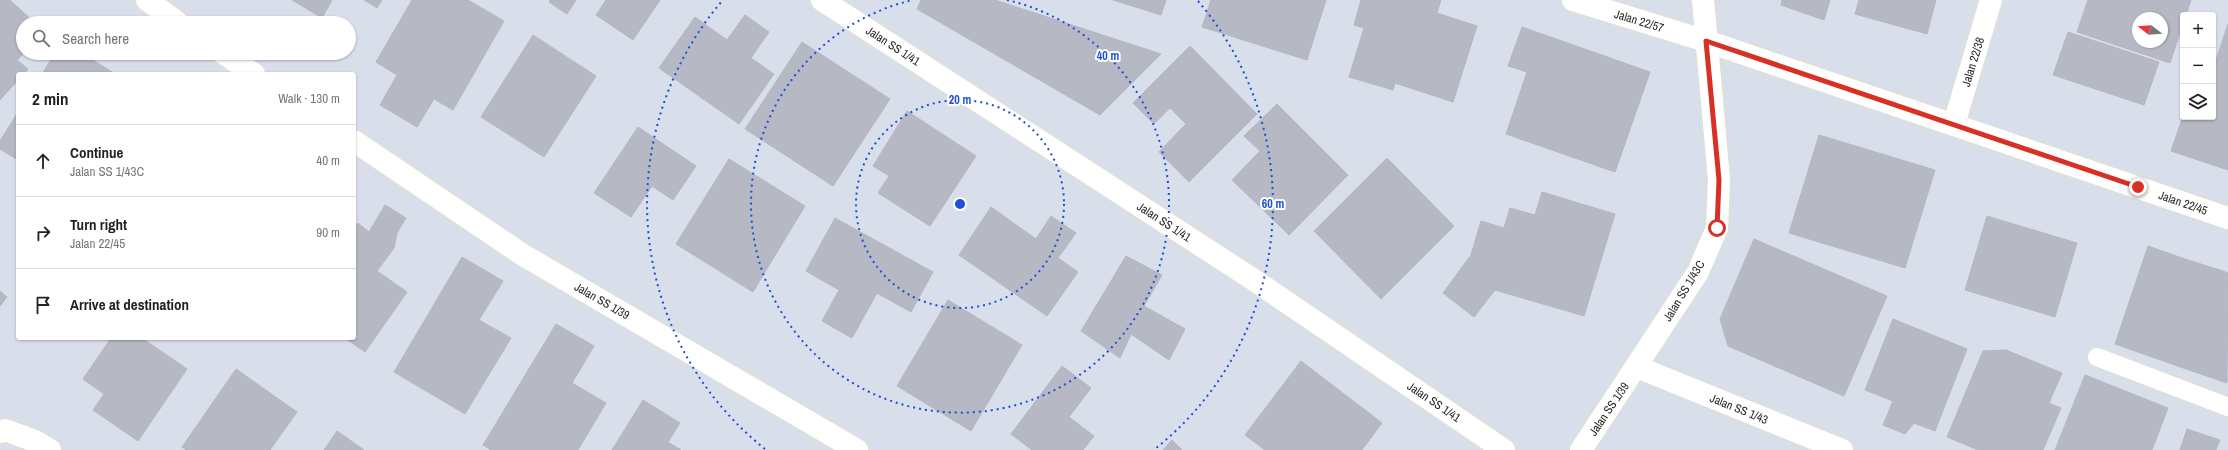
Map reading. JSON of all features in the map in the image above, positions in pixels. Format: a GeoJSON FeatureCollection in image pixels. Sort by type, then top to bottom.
{"type":"FeatureCollection","features":[{"type":"Feature","properties":{"kind":"street"},"geometry":{"type":"LineString","coordinates":[[147,0],[169,16]]}},
{"type":"Feature","properties":{"kind":"street","name":"Jalan SS 1/41"},"geometry":{"type":"LineString","coordinates":[[822,0],[1251,278],[1504,450]]}},
{"type":"Feature","properties":{"kind":"street","name":"Jalan 22/57"},"geometry":{"type":"LineString","coordinates":[[1573,0],[1706,41]]}},
{"type":"Feature","properties":{"kind":"street","name":"Jalan SS 1/43C"},"geometry":{"type":"LineString","coordinates":[[1637,367],[1698,272],[1717,228],[1719,180],[1703,0]]}},
{"type":"Feature","properties":{"kind":"street","name":"Jalan 22/38"},"geometry":{"type":"LineString","coordinates":[[1954,124],[1991,0]]}},
{"type":"Feature","properties":{"kind":"street","name":"Jalan 22/45"},"geometry":{"type":"LineString","coordinates":[[1706,41],[2228,218]]}},
{"type":"Feature","properties":{"kind":"street"},"geometry":{"type":"LineString","coordinates":[[233,60],[251,72]]}},
{"type":"Feature","properties":{"kind":"street","name":"Jalan SS 1/39"},"geometry":{"type":"LineString","coordinates":[[356,142],[523,255],[857,450]]}},
{"type":"Feature","properties":{"kind":"street","name":"Jalan SS 1/39"},"geometry":{"type":"LineString","coordinates":[[1581,450],[1637,367]]}},
{"type":"Feature","properties":{"kind":"street","name":"Jalan SS 1/43"},"geometry":{"type":"LineString","coordinates":[[1637,367],[1842,450]]}},
{"type":"Feature","properties":{"kind":"street"},"geometry":{"type":"LineString","coordinates":[[3,431],[35,441],[50,450]]}},
{"type":"Feature","properties":{"kind":"lane"},"geometry":{"type":"LineString","coordinates":[[2097,357],[2228,406]]}},
{"type":"Feature","properties":{"kind":"building"},"geometry":{"type":"Polygon","coordinates":[[[0,0],[10,0],[27,16],[16,16],[16,60],[28,69],[26,72],[16,72],[16,82],[0,100],[0,0]]]}},
{"type":"Feature","properties":{"kind":"building"},"geometry":{"type":"Polygon","coordinates":[[[292,0],[332,0],[323,16],[319,16],[292,0]]]}},
{"type":"Feature","properties":{"kind":"building"},"geometry":{"type":"Polygon","coordinates":[[[364,0],[382,0],[377,8],[364,0]]]}},
{"type":"Feature","properties":{"kind":"building"},"geometry":{"type":"Polygon","coordinates":[[[412,0],[468,0],[504,21],[453,110],[434,99],[417,127],[380,105],[397,75],[376,62],[412,0]]]}},
{"type":"Feature","properties":{"kind":"building"},"geometry":{"type":"Polygon","coordinates":[[[550,0],[576,0],[567,14],[549,2],[550,0]]]}},
{"type":"Feature","properties":{"kind":"building"},"geometry":{"type":"Polygon","coordinates":[[[606,0],[660,0],[633,40],[596,15],[606,0]]]}},
{"type":"Feature","properties":{"kind":"building"},"geometry":{"type":"Polygon","coordinates":[[[921,0],[995,0],[1161,54],[1100,115],[917,9],[921,0]]]}},
{"type":"Feature","properties":{"kind":"building"},"geometry":{"type":"Polygon","coordinates":[[[1113,0],[1166,0],[1161,15],[1113,0]]]}},
{"type":"Feature","properties":{"kind":"building"},"geometry":{"type":"Polygon","coordinates":[[[1211,0],[1326,0],[1307,60],[1202,27],[1211,0]]]}},
{"type":"Feature","properties":{"kind":"building"},"geometry":{"type":"Polygon","coordinates":[[[1361,0],[1441,0],[1437,13],[1477,26],[1453,102],[1395,83],[1393,90],[1349,77],[1364,28],[1354,25],[1361,0]]]}},
{"type":"Feature","properties":{"kind":"building"},"geometry":{"type":"Polygon","coordinates":[[[1782,0],[1830,0],[1824,20],[1781,5],[1782,0]]]}},
{"type":"Feature","properties":{"kind":"building"},"geometry":{"type":"Polygon","coordinates":[[[1859,0],[1936,0],[1927,34],[1855,14],[1859,0]]]}},
{"type":"Feature","properties":{"kind":"building"},"geometry":{"type":"Polygon","coordinates":[[[2088,0],[2191,0],[2187,12],[2180,12],[2180,33],[2170,63],[2077,32],[2088,0]]]}},
{"type":"Feature","properties":{"kind":"building"},"geometry":{"type":"Polygon","coordinates":[[[745,15],[769,32],[751,58],[774,74],[739,124],[659,68],[695,17],[727,40],[745,15]]]}},
{"type":"Feature","properties":{"kind":"building"},"geometry":{"type":"Polygon","coordinates":[[[2228,24],[2228,170],[2171,151],[2182,120],[2216,120],[2216,60],[2228,24]]]}},
{"type":"Feature","properties":{"kind":"building"},"geometry":{"type":"Polygon","coordinates":[[[1522,27],[1650,72],[1615,172],[1506,134],[1527,72],[1508,66],[1522,27]]]}},
{"type":"Feature","properties":{"kind":"building"},"geometry":{"type":"Polygon","coordinates":[[[2068,32],[2159,62],[2144,105],[2053,75],[2068,32]]]}},
{"type":"Feature","properties":{"kind":"building"},"geometry":{"type":"Polygon","coordinates":[[[533,35],[596,76],[544,157],[481,117],[533,35]]]}},
{"type":"Feature","properties":{"kind":"building"},"geometry":{"type":"Polygon","coordinates":[[[802,42],[890,99],[833,186],[745,129],[802,42]]]}},
{"type":"Feature","properties":{"kind":"building"},"geometry":{"type":"Polygon","coordinates":[[[1190,46],[1257,114],[1189,182],[1159,152],[1186,124],[1170,108],[1154,124],[1133,103],[1190,46]]]}},
{"type":"Feature","properties":{"kind":"building"},"geometry":{"type":"Polygon","coordinates":[[[51,60],[93,60],[112,72],[43,72],[51,60]]]}},
{"type":"Feature","properties":{"kind":"building"},"geometry":{"type":"Polygon","coordinates":[[[1277,104],[1348,175],[1289,235],[1232,180],[1260,151],[1244,136],[1277,104]]]}},
{"type":"Feature","properties":{"kind":"building"},"geometry":{"type":"Polygon","coordinates":[[[907,111],[976,156],[930,226],[878,193],[889,176],[873,166],[907,111]]]}},
{"type":"Feature","properties":{"kind":"building"},"geometry":{"type":"Polygon","coordinates":[[[16,115],[16,159],[0,149],[0,141],[16,115]]]}},
{"type":"Feature","properties":{"kind":"building"},"geometry":{"type":"Polygon","coordinates":[[[638,127],[696,166],[673,200],[652,186],[631,217],[594,193],[638,127]]]}},
{"type":"Feature","properties":{"kind":"building"},"geometry":{"type":"Polygon","coordinates":[[[1819,135],[1935,170],[1905,268],[1789,233],[1819,135]]]}},
{"type":"Feature","properties":{"kind":"building"},"geometry":{"type":"Polygon","coordinates":[[[1387,158],[1454,226],[1381,299],[1314,231],[1387,158]]]}},
{"type":"Feature","properties":{"kind":"building"},"geometry":{"type":"Polygon","coordinates":[[[729,159],[805,206],[753,292],[676,244],[729,159]]]}},
{"type":"Feature","properties":{"kind":"building"},"geometry":{"type":"Polygon","coordinates":[[[1542,192],[1615,214],[1584,316],[1495,290],[1474,317],[1443,293],[1471,255],[1481,221],[1504,228],[1510,208],[1535,215],[1542,192]]]}},
{"type":"Feature","properties":{"kind":"building"},"geometry":{"type":"Polygon","coordinates":[[[385,205],[406,218],[397,233],[394,248],[369,232],[385,205]]]}},
{"type":"Feature","properties":{"kind":"building"},"geometry":{"type":"Polygon","coordinates":[[[991,207],[1036,239],[1051,216],[1076,233],[1058,258],[1078,272],[1047,316],[959,255],[991,207]]]}},
{"type":"Feature","properties":{"kind":"building"},"geometry":{"type":"Polygon","coordinates":[[[1987,216],[2077,243],[2055,317],[1965,290],[1987,216]]]}},
{"type":"Feature","properties":{"kind":"building"},"geometry":{"type":"Polygon","coordinates":[[[835,218],[933,272],[911,312],[877,293],[852,338],[822,321],[839,290],[806,271],[835,218]]]}},
{"type":"Feature","properties":{"kind":"building"},"geometry":{"type":"Polygon","coordinates":[[[358,223],[394,248],[377,271],[407,292],[365,352],[348,340],[356,340],[356,226],[358,223]]]}},
{"type":"Feature","properties":{"kind":"building"},"geometry":{"type":"Polygon","coordinates":[[[1754,239],[1887,296],[1844,396],[1728,346],[1720,319],[1754,239]]]}},
{"type":"Feature","properties":{"kind":"building"},"geometry":{"type":"Polygon","coordinates":[[[2148,246],[2185,259],[2152,357],[2115,344],[2148,246]]]}},
{"type":"Feature","properties":{"kind":"building"},"geometry":{"type":"Polygon","coordinates":[[[1126,256],[1162,275],[1144,306],[1185,329],[1169,360],[1131,334],[1120,358],[1081,331],[1126,256]]]}},
{"type":"Feature","properties":{"kind":"building"},"geometry":{"type":"Polygon","coordinates":[[[462,257],[503,281],[479,320],[511,338],[465,414],[394,372],[462,257]]]}},
{"type":"Feature","properties":{"kind":"building"},"geometry":{"type":"Polygon","coordinates":[[[2185,259],[2223,271],[2189,370],[2152,357],[2185,259]]]}},
{"type":"Feature","properties":{"kind":"building"},"geometry":{"type":"Polygon","coordinates":[[[2223,271],[2228,273],[2227,383],[2189,370],[2223,271]]]}},
{"type":"Feature","properties":{"kind":"building"},"geometry":{"type":"Polygon","coordinates":[[[0,291],[7,297],[0,306],[0,291]]]}},
{"type":"Feature","properties":{"kind":"building"},"geometry":{"type":"Polygon","coordinates":[[[948,300],[1022,345],[971,431],[897,386],[948,300]]]}},
{"type":"Feature","properties":{"kind":"building"},"geometry":{"type":"Polygon","coordinates":[[[1893,319],[1967,349],[1935,431],[1914,423],[1905,434],[1883,425],[1893,401],[1865,390],[1893,319]]]}},
{"type":"Feature","properties":{"kind":"building"},"geometry":{"type":"Polygon","coordinates":[[[556,324],[594,346],[572,383],[606,403],[578,450],[491,450],[483,445],[556,324]]]}},
{"type":"Feature","properties":{"kind":"building"},"geometry":{"type":"Polygon","coordinates":[[[110,340],[145,340],[187,369],[138,441],[93,410],[104,394],[83,379],[110,340]]]}},
{"type":"Feature","properties":{"kind":"building"},"geometry":{"type":"Polygon","coordinates":[[[2006,350],[2062,373],[2049,403],[2061,408],[2043,450],[1978,450],[1947,437],[1983,351],[2006,350]]]}},
{"type":"Feature","properties":{"kind":"building"},"geometry":{"type":"Polygon","coordinates":[[[1301,361],[1382,423],[1362,450],[1265,450],[1245,435],[1301,361]]]}},
{"type":"Feature","properties":{"kind":"building"},"geometry":{"type":"Polygon","coordinates":[[[1062,366],[1091,388],[1069,417],[1094,436],[1083,450],[1032,450],[1011,434],[1062,366]]]}},
{"type":"Feature","properties":{"kind":"building"},"geometry":{"type":"Polygon","coordinates":[[[236,369],[297,412],[270,450],[186,450],[182,447],[236,369]]]}},
{"type":"Feature","properties":{"kind":"building"},"geometry":{"type":"Polygon","coordinates":[[[2085,375],[2168,408],[2152,450],[2055,450],[2085,375]]]}},
{"type":"Feature","properties":{"kind":"building"},"geometry":{"type":"Polygon","coordinates":[[[643,400],[680,423],[668,442],[681,450],[612,450],[643,400]]]}},
{"type":"Feature","properties":{"kind":"building"},"geometry":{"type":"Polygon","coordinates":[[[2187,429],[2220,440],[2216,450],[2180,450],[2187,429]]]}},
{"type":"Feature","properties":{"kind":"building"},"geometry":{"type":"Polygon","coordinates":[[[337,431],[364,450],[324,450],[337,431]]]}},
{"type":"Feature","properties":{"kind":"building"},"geometry":{"type":"Polygon","coordinates":[[[1172,440],[1182,450],[1163,450],[1172,440]]]}},
{"type":"Feature","properties":{"kind":"route"},"geometry":{"type":"LineString","coordinates":[[1717,228],[1719,180],[1706,41],[2138,187]]}}]}
